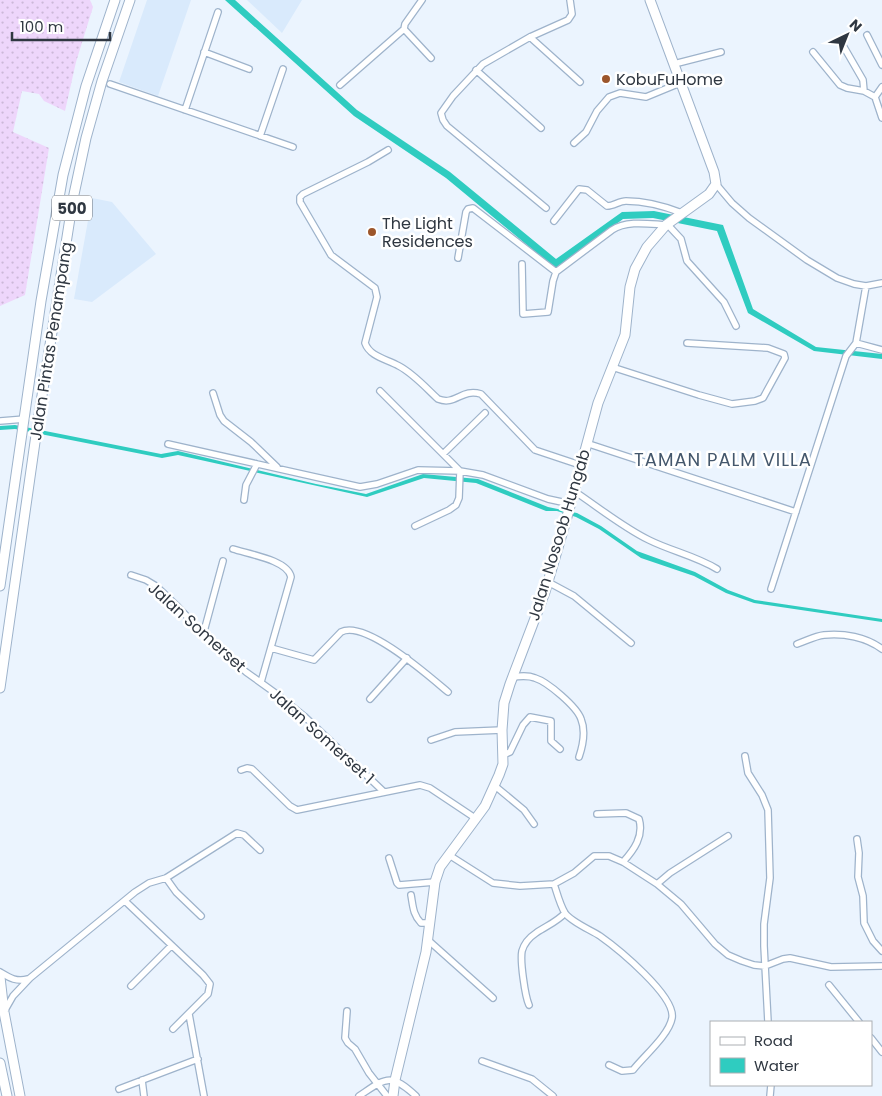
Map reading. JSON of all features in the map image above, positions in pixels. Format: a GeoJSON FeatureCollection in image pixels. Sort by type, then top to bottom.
{"type":"FeatureCollection","features":[{"type":"Feature","properties":{"kind":"main road","name":"Jalan Pintas Penampang"},"geometry":{"type":"LineString","coordinates":[[0,586],[41,301],[63,175],[86,86],[115,0]]}},
{"type":"Feature","properties":{"kind":"main road","name":"Jalan Pintas Penampang"},"geometry":{"type":"LineString","coordinates":[[0,688],[38,421],[73,198],[86,138],[114,45],[130,0]]}},
{"type":"Feature","properties":{"kind":"main road"},"geometry":{"type":"LineString","coordinates":[[650,0],[714,172],[716,184]]}},
{"type":"Feature","properties":{"kind":"main road","name":"Jalan Nosoob Hungab"},"geometry":{"type":"LineString","coordinates":[[393,1096],[395,1080],[425,958],[435,882],[440,867],[484,806],[495,786],[503,764],[502,730],[504,703],[548,582],[598,403],[626,327],[630,286],[635,269],[647,247],[667,224],[710,194],[716,184]]}},
{"type":"Feature","properties":{"kind":"main road"},"geometry":{"type":"LineString","coordinates":[[0,977],[4,1012],[20,1096]]}},
{"type":"Feature","properties":{"kind":"main road"},"geometry":{"type":"LineString","coordinates":[[0,1063],[7,1096]]}},
{"type":"Feature","properties":{"kind":"street"},"geometry":{"type":"LineString","coordinates":[[340,85],[404,29],[405,24],[422,0]]}},
{"type":"Feature","properties":{"kind":"street"},"geometry":{"type":"LineString","coordinates":[[546,208],[465,141],[441,117],[442,110],[476,70],[488,60],[571,17],[570,0]]}},
{"type":"Feature","properties":{"kind":"street"},"geometry":{"type":"LineString","coordinates":[[185,110],[218,12]]}},
{"type":"Feature","properties":{"kind":"street"},"geometry":{"type":"LineString","coordinates":[[404,29],[431,58]]}},
{"type":"Feature","properties":{"kind":"street"},"geometry":{"type":"LineString","coordinates":[[867,35],[882,65]]}},
{"type":"Feature","properties":{"kind":"street"},"geometry":{"type":"LineString","coordinates":[[530,37],[580,82]]}},
{"type":"Feature","properties":{"kind":"street"},"geometry":{"type":"LineString","coordinates":[[841,42],[863,80],[864,90]]}},
{"type":"Feature","properties":{"kind":"street"},"geometry":{"type":"LineString","coordinates":[[110,84],[107,74],[114,45]]}},
{"type":"Feature","properties":{"kind":"street"},"geometry":{"type":"LineString","coordinates":[[204,52],[249,69]]}},
{"type":"Feature","properties":{"kind":"street"},"geometry":{"type":"LineString","coordinates":[[674,64],[721,52]]}},
{"type":"Feature","properties":{"kind":"street"},"geometry":{"type":"LineString","coordinates":[[813,52],[840,85],[847,88],[864,90],[875,97],[882,118]]}},
{"type":"Feature","properties":{"kind":"street"},"geometry":{"type":"LineString","coordinates":[[260,136],[283,70]]}},
{"type":"Feature","properties":{"kind":"street"},"geometry":{"type":"LineString","coordinates":[[476,70],[541,128]]}},
{"type":"Feature","properties":{"kind":"street"},"geometry":{"type":"LineString","coordinates":[[574,143],[586,132],[598,111],[609,97],[620,93],[646,97],[680,83]]}},
{"type":"Feature","properties":{"kind":"street"},"geometry":{"type":"LineString","coordinates":[[97,100],[102,90],[110,84]]}},
{"type":"Feature","properties":{"kind":"street"},"geometry":{"type":"LineString","coordinates":[[110,84],[292,147]]}},
{"type":"Feature","properties":{"kind":"street"},"geometry":{"type":"LineString","coordinates":[[875,97],[882,87]]}},
{"type":"Feature","properties":{"kind":"street"},"geometry":{"type":"LineString","coordinates":[[388,150],[300,197],[300,202],[326,249],[331,255],[371,284],[377,293],[365,343],[367,349],[372,354],[401,367],[438,399],[443,401],[449,401],[470,392],[481,394],[535,450],[580,465]]}},
{"type":"Feature","properties":{"kind":"street"},"geometry":{"type":"LineString","coordinates":[[716,184],[741,212],[799,254],[837,278],[866,286],[882,283]]}},
{"type":"Feature","properties":{"kind":"street"},"geometry":{"type":"LineString","coordinates":[[554,221],[580,188],[587,190],[607,206],[613,206],[623,201],[642,202],[668,208],[680,214]]}},
{"type":"Feature","properties":{"kind":"street"},"geometry":{"type":"LineString","coordinates":[[458,258],[466,212],[468,209],[473,208],[556,272]]}},
{"type":"Feature","properties":{"kind":"street"},"geometry":{"type":"LineString","coordinates":[[522,264],[523,314],[548,312],[556,272],[617,227],[667,224],[681,239],[687,261],[724,302],[736,326]]}},
{"type":"Feature","properties":{"kind":"street"},"geometry":{"type":"LineString","coordinates":[[771,589],[846,356],[856,343],[866,286]]}},
{"type":"Feature","properties":{"kind":"street"},"geometry":{"type":"LineString","coordinates":[[612,367],[732,404],[763,398],[785,358],[781,352],[768,348],[686,343]]}},
{"type":"Feature","properties":{"kind":"street"},"geometry":{"type":"LineString","coordinates":[[856,343],[882,350]]}},
{"type":"Feature","properties":{"kind":"street"},"geometry":{"type":"LineString","coordinates":[[380,391],[460,473],[456,505],[415,526]]}},
{"type":"Feature","properties":{"kind":"street"},"geometry":{"type":"LineString","coordinates":[[213,393],[220,415],[224,421],[251,442],[279,468]]}},
{"type":"Feature","properties":{"kind":"street"},"geometry":{"type":"LineString","coordinates":[[443,454],[485,413]]}},
{"type":"Feature","properties":{"kind":"street"},"geometry":{"type":"LineString","coordinates":[[0,421],[25,420]]}},
{"type":"Feature","properties":{"kind":"street"},"geometry":{"type":"LineString","coordinates":[[586,443],[796,512]]}},
{"type":"Feature","properties":{"kind":"street"},"geometry":{"type":"LineString","coordinates":[[168,444],[360,487],[377,484],[418,470],[460,473],[496,479],[569,509]]}},
{"type":"Feature","properties":{"kind":"street"},"geometry":{"type":"LineString","coordinates":[[244,500],[250,477],[257,464]]}},
{"type":"Feature","properties":{"kind":"street"},"geometry":{"type":"LineString","coordinates":[[574,491],[639,535],[669,549],[708,563],[717,569]]}},
{"type":"Feature","properties":{"kind":"street"},"geometry":{"type":"LineString","coordinates":[[233,549],[280,563],[288,568],[292,577],[272,648],[260,682]]}},
{"type":"Feature","properties":{"kind":"street"},"geometry":{"type":"LineString","coordinates":[[203,634],[223,561]]}},
{"type":"Feature","properties":{"kind":"street","name":"Jalan Somerset"},"geometry":{"type":"LineString","coordinates":[[131,575],[156,586],[203,634],[229,658],[260,682]]}},
{"type":"Feature","properties":{"kind":"street"},"geometry":{"type":"LineString","coordinates":[[548,582],[574,596],[631,643]]}},
{"type":"Feature","properties":{"kind":"street"},"geometry":{"type":"LineString","coordinates":[[272,648],[314,660],[337,635],[345,630],[350,630],[392,647],[448,692]]}},
{"type":"Feature","properties":{"kind":"street"},"geometry":{"type":"LineString","coordinates":[[797,644],[823,636],[850,636],[874,643],[882,649]]}},
{"type":"Feature","properties":{"kind":"street"},"geometry":{"type":"LineString","coordinates":[[370,698],[407,658]]}},
{"type":"Feature","properties":{"kind":"street"},"geometry":{"type":"LineString","coordinates":[[512,677],[530,677],[542,681],[578,712],[584,731],[579,757]]}},
{"type":"Feature","properties":{"kind":"street","name":"Jalan Somerset 1"},"geometry":{"type":"LineString","coordinates":[[260,682],[304,716],[384,792]]}},
{"type":"Feature","properties":{"kind":"street"},"geometry":{"type":"LineString","coordinates":[[503,755],[510,752],[523,725],[530,717],[551,720],[551,741],[560,749]]}},
{"type":"Feature","properties":{"kind":"street"},"geometry":{"type":"LineString","coordinates":[[431,740],[455,732],[502,730]]}},
{"type":"Feature","properties":{"kind":"street"},"geometry":{"type":"LineString","coordinates":[[745,756],[748,773],[762,795],[768,810],[770,878],[764,924],[768,1021]]}},
{"type":"Feature","properties":{"kind":"street","name":"Jalan Somerset 1"},"geometry":{"type":"LineString","coordinates":[[241,770],[252,769],[290,806],[297,810],[415,785],[425,785],[475,818]]}},
{"type":"Feature","properties":{"kind":"street"},"geometry":{"type":"LineString","coordinates":[[495,786],[524,810],[534,824]]}},
{"type":"Feature","properties":{"kind":"street"},"geometry":{"type":"LineString","coordinates":[[597,814],[626,813],[639,819],[640,828],[636,846],[623,862]]}},
{"type":"Feature","properties":{"kind":"street"},"geometry":{"type":"LineString","coordinates":[[4,1012],[13,996],[30,978],[149,883],[166,878],[238,833],[244,835],[260,850]]}},
{"type":"Feature","properties":{"kind":"street"},"geometry":{"type":"LineString","coordinates":[[657,884],[670,873],[728,836]]}},
{"type":"Feature","properties":{"kind":"street"},"geometry":{"type":"LineString","coordinates":[[856,839],[858,877],[863,896],[864,923],[873,941],[882,951]]}},
{"type":"Feature","properties":{"kind":"street"},"geometry":{"type":"LineString","coordinates":[[449,855],[493,883],[520,886],[554,884],[574,873],[594,856],[608,856],[623,862],[657,884],[681,904],[708,936],[728,955],[754,965],[765,966],[783,958],[790,958],[839,967],[882,966]]}},
{"type":"Feature","properties":{"kind":"street"},"geometry":{"type":"LineString","coordinates":[[389,858],[397,883],[400,885],[435,882]]}},
{"type":"Feature","properties":{"kind":"street"},"geometry":{"type":"LineString","coordinates":[[166,878],[176,892],[201,916]]}},
{"type":"Feature","properties":{"kind":"street"},"geometry":{"type":"LineString","coordinates":[[554,884],[565,913],[624,955],[666,998],[672,1012],[672,1019],[668,1029],[633,1070],[622,1071],[609,1065]]}},
{"type":"Feature","properties":{"kind":"street"},"geometry":{"type":"LineString","coordinates":[[411,895],[414,913],[418,920],[421,923],[430,923]]}},
{"type":"Feature","properties":{"kind":"street"},"geometry":{"type":"LineString","coordinates":[[125,901],[203,975],[210,984],[208,994],[173,1029]]}},
{"type":"Feature","properties":{"kind":"street"},"geometry":{"type":"LineString","coordinates":[[528,1005],[525,997],[522,952],[527,941],[536,933],[559,920],[565,913]]}},
{"type":"Feature","properties":{"kind":"street"},"geometry":{"type":"LineString","coordinates":[[428,940],[493,998]]}},
{"type":"Feature","properties":{"kind":"street"},"geometry":{"type":"LineString","coordinates":[[131,986],[171,946]]}},
{"type":"Feature","properties":{"kind":"street"},"geometry":{"type":"LineString","coordinates":[[0,972],[17,980],[30,978]]}},
{"type":"Feature","properties":{"kind":"street"},"geometry":{"type":"LineString","coordinates":[[830,985],[858,1021]]}},
{"type":"Feature","properties":{"kind":"street"},"geometry":{"type":"LineString","coordinates":[[347,1010],[345,1038],[355,1049],[387,1096]]}},
{"type":"Feature","properties":{"kind":"street"},"geometry":{"type":"LineString","coordinates":[[189,1014],[204,1096]]}},
{"type":"Feature","properties":{"kind":"street"},"geometry":{"type":"LineString","coordinates":[[872,1039],[882,1052]]}},
{"type":"Feature","properties":{"kind":"street"},"geometry":{"type":"LineString","coordinates":[[119,1089],[198,1059]]}},
{"type":"Feature","properties":{"kind":"street"},"geometry":{"type":"LineString","coordinates":[[482,1061],[532,1079],[553,1096]]}},
{"type":"Feature","properties":{"kind":"street"},"geometry":{"type":"LineString","coordinates":[[142,1080],[144,1096]]}},
{"type":"Feature","properties":{"kind":"street"},"geometry":{"type":"LineString","coordinates":[[359,1096],[384,1080],[395,1080],[416,1096]]}},
{"type":"Feature","properties":{"kind":"shaded area"},"geometry":{"type":"Polygon","coordinates":[[[0,0],[90,0],[93,7],[76,62],[65,111],[44,101],[39,94],[22,91],[13,132],[49,148],[25,295],[0,306],[0,0]]]}},
{"type":"Feature","properties":{"kind":"shaded area"},"geometry":{"type":"Polygon","coordinates":[[[147,0],[191,0],[158,96],[119,82],[147,0]]]}},
{"type":"Feature","properties":{"kind":"shaded area"},"geometry":{"type":"Polygon","coordinates":[[[247,0],[302,0],[282,33],[247,0]]]}},
{"type":"Feature","properties":{"kind":"shaded area"},"geometry":{"type":"Polygon","coordinates":[[[92,198],[112,202],[156,254],[92,302],[74,299],[92,198]]]}},
{"type":"Feature","properties":{"kind":"water"},"geometry":{"type":"Polygon","coordinates":[[[225,0],[235,0],[357,110],[450,172],[556,259],[622,212],[654,211],[723,225],[753,309],[816,347],[882,354],[882,359],[814,351],[748,313],[717,231],[653,218],[623,219],[556,269],[446,178],[354,116],[225,0]]]}},
{"type":"Feature","properties":{"kind":"water"},"geometry":{"type":"Polygon","coordinates":[[[15,425],[161,454],[178,451],[366,494],[423,474],[478,479],[548,507],[577,513],[601,526],[637,551],[695,572],[728,590],[755,600],[882,619],[882,622],[754,603],[726,593],[694,576],[641,558],[599,529],[576,517],[557,511],[546,511],[476,483],[424,478],[367,497],[178,455],[162,458],[15,429],[0,430],[0,426],[15,425]]]}},
{"type":"Feature","properties":{"kind":"place","name":"KobuFuHome"},"geometry":{"type":"Point","coordinates":[606,79]}},
{"type":"Feature","properties":{"kind":"place","name":"The Light Residences"},"geometry":{"type":"Point","coordinates":[372,232]}},
{"type":"Feature","properties":{"kind":"district","name":"TAMAN PALM VILLA"},"geometry":{"type":"Point","coordinates":[723,459]}}]}
